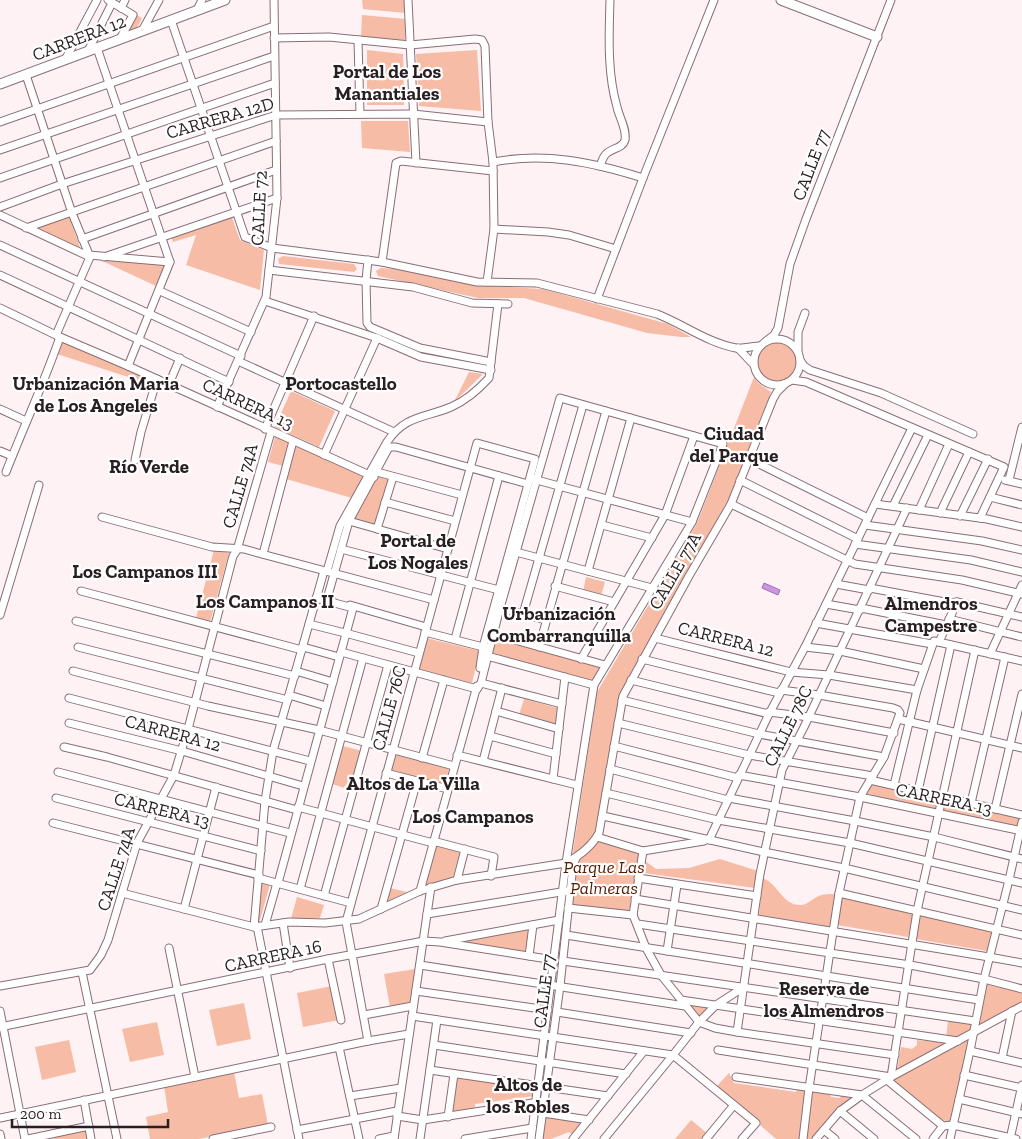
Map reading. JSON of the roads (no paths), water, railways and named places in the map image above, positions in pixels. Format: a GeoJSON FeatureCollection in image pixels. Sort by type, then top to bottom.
{"type":"FeatureCollection","features":[{"type":"Feature","properties":{"kind":"main road","name":"CARRERA 12"},"geometry":{"type":"LineString","coordinates":[[0,84],[225,0]]}},
{"type":"Feature","properties":{"kind":"main road"},"geometry":{"type":"LineString","coordinates":[[782,0],[877,37]]}},
{"type":"Feature","properties":{"kind":"street"},"geometry":{"type":"LineString","coordinates":[[66,60],[97,0]]}},
{"type":"Feature","properties":{"kind":"street"},"geometry":{"type":"LineString","coordinates":[[121,8],[125,0]]}},
{"type":"Feature","properties":{"kind":"street"},"geometry":{"type":"LineString","coordinates":[[142,31],[159,0]]}},
{"type":"Feature","properties":{"kind":"street"},"geometry":{"type":"LineString","coordinates":[[197,10],[202,0]]}},
{"type":"Feature","properties":{"kind":"street","name":"CALLE 72"},"geometry":{"type":"LineString","coordinates":[[217,407],[265,301],[277,198],[274,0]]}},
{"type":"Feature","properties":{"kind":"street"},"geometry":{"type":"LineString","coordinates":[[408,0],[416,163]]}},
{"type":"Feature","properties":{"kind":"street"},"geometry":{"type":"LineString","coordinates":[[600,166],[607,152],[624,143],[626,138],[613,94],[611,80],[610,0]]}},
{"type":"Feature","properties":{"kind":"street"},"geometry":{"type":"LineString","coordinates":[[597,299],[642,178],[714,0]]}},
{"type":"Feature","properties":{"kind":"street","name":"CALLE 77"},"geometry":{"type":"LineString","coordinates":[[763,343],[774,335],[778,328],[790,264],[892,0]]}},
{"type":"Feature","properties":{"kind":"street"},"geometry":{"type":"LineString","coordinates":[[120,39],[133,15],[110,1],[93,50],[110,84],[170,262],[160,291],[128,366]]}},
{"type":"Feature","properties":{"kind":"street"},"geometry":{"type":"LineString","coordinates":[[171,20],[245,237],[272,248],[382,262],[477,282],[537,283],[657,314],[675,321],[700,335],[738,348],[753,364],[759,378],[764,382],[778,386],[789,382],[806,382],[1004,467],[980,518]]}},
{"type":"Feature","properties":{"kind":"street"},"geometry":{"type":"LineString","coordinates":[[0,122],[274,26]]}},
{"type":"Feature","properties":{"kind":"street"},"geometry":{"type":"LineString","coordinates":[[274,38],[329,37],[410,45],[482,40],[485,46],[488,122],[493,162],[494,229],[487,282]]}},
{"type":"Feature","properties":{"kind":"street"},"geometry":{"type":"LineString","coordinates":[[358,40],[360,114]]}},
{"type":"Feature","properties":{"kind":"street"},"geometry":{"type":"LineString","coordinates":[[0,150],[274,56]]}},
{"type":"Feature","properties":{"kind":"street"},"geometry":{"type":"LineString","coordinates":[[6,472],[44,381],[68,308],[89,256],[72,213],[26,75]]}},
{"type":"Feature","properties":{"kind":"street"},"geometry":{"type":"LineString","coordinates":[[0,178],[275,83]]}},
{"type":"Feature","properties":{"kind":"street","name":"CARRERA 12D"},"geometry":{"type":"LineString","coordinates":[[0,207],[62,184],[276,115],[413,114],[488,122]]}},
{"type":"Feature","properties":{"kind":"street"},"geometry":{"type":"LineString","coordinates":[[26,228],[276,141]]}},
{"type":"Feature","properties":{"kind":"street"},"geometry":{"type":"LineString","coordinates":[[493,162],[514,158],[536,157],[600,166],[642,178]]}},
{"type":"Feature","properties":{"kind":"street"},"geometry":{"type":"LineString","coordinates":[[382,262],[396,163],[416,163],[493,171]]}},
{"type":"Feature","properties":{"kind":"street"},"geometry":{"type":"LineString","coordinates":[[82,239],[276,170]]}},
{"type":"Feature","properties":{"kind":"street"},"geometry":{"type":"LineString","coordinates":[[104,257],[277,198]]}},
{"type":"Feature","properties":{"kind":"street"},"geometry":{"type":"LineString","coordinates":[[0,215],[89,256],[170,262]]}},
{"type":"Feature","properties":{"kind":"street"},"geometry":{"type":"LineString","coordinates":[[494,229],[569,235],[616,249]]}},
{"type":"Feature","properties":{"kind":"street"},"geometry":{"type":"LineString","coordinates":[[0,245],[150,314],[285,382],[394,432]]}},
{"type":"Feature","properties":{"kind":"street"},"geometry":{"type":"LineString","coordinates":[[368,260],[366,280],[368,323],[370,327],[420,348],[491,366]]}},
{"type":"Feature","properties":{"kind":"street"},"geometry":{"type":"LineString","coordinates":[[269,270],[366,280],[413,288],[472,303],[508,304]]}},
{"type":"Feature","properties":{"kind":"street"},"geometry":{"type":"LineString","coordinates":[[0,275],[229,382]]}},
{"type":"Feature","properties":{"kind":"street"},"geometry":{"type":"LineString","coordinates":[[160,291],[251,332]]}},
{"type":"Feature","properties":{"kind":"street"},"geometry":{"type":"LineString","coordinates":[[265,301],[377,338],[421,357],[491,366]]}},
{"type":"Feature","properties":{"kind":"street"},"geometry":{"type":"LineString","coordinates":[[299,1139],[266,973],[259,926],[258,876],[273,751],[316,598],[341,549],[349,521],[386,447],[394,432],[408,421],[448,408],[462,401],[487,380],[491,366],[498,304]]}},
{"type":"Feature","properties":{"kind":"street","name":"CARRERA 13"},"geometry":{"type":"LineString","coordinates":[[0,308],[293,442],[373,475],[393,476],[462,494]]}},
{"type":"Feature","properties":{"kind":"street"},"geometry":{"type":"LineString","coordinates":[[789,382],[797,374],[800,367],[798,332],[804,313]]}},
{"type":"Feature","properties":{"kind":"street","name":"CALLE 74A"},"geometry":{"type":"LineString","coordinates":[[82,972],[90,970],[101,955],[108,940],[136,843],[174,776],[188,729],[213,626],[233,556],[237,550],[268,430],[285,382],[314,316]]}},
{"type":"Feature","properties":{"kind":"street"},"geometry":{"type":"LineString","coordinates":[[324,455],[377,338]]}},
{"type":"Feature","properties":{"kind":"street"},"geometry":{"type":"LineString","coordinates":[[738,348],[774,339],[788,342],[804,366],[810,370],[881,393],[973,434]]}},
{"type":"Feature","properties":{"kind":"street"},"geometry":{"type":"LineString","coordinates":[[753,364],[756,351],[763,343]]}},
{"type":"Feature","properties":{"kind":"street"},"geometry":{"type":"LineString","coordinates":[[169,384],[180,358]]}},
{"type":"Feature","properties":{"kind":"street"},"geometry":{"type":"LineString","coordinates":[[135,460],[156,379]]}},
{"type":"Feature","properties":{"kind":"street","name":"CALLE 77A"},"geometry":{"type":"LineString","coordinates":[[576,858],[597,837],[604,816],[606,793],[622,700],[654,638],[731,504],[773,399],[777,392],[789,382]]}},
{"type":"Feature","properties":{"kind":"street"},"geometry":{"type":"LineString","coordinates":[[479,686],[483,647],[498,590],[531,480],[560,398],[694,436],[665,515],[582,659]]}},
{"type":"Feature","properties":{"kind":"street"},"geometry":{"type":"LineString","coordinates":[[523,614],[584,405]]}},
{"type":"Feature","properties":{"kind":"street"},"geometry":{"type":"LineString","coordinates":[[0,409],[26,421]]}},
{"type":"Feature","properties":{"kind":"street"},"geometry":{"type":"LineString","coordinates":[[539,647],[606,411]]}},
{"type":"Feature","properties":{"kind":"street"},"geometry":{"type":"LineString","coordinates":[[588,571],[631,418]]}},
{"type":"Feature","properties":{"kind":"street"},"geometry":{"type":"LineString","coordinates":[[1009,480],[1018,461],[1022,427]]}},
{"type":"Feature","properties":{"kind":"street"},"geometry":{"type":"LineString","coordinates":[[709,840],[769,713],[805,647],[912,428]]}},
{"type":"Feature","properties":{"kind":"street"},"geometry":{"type":"LineString","coordinates":[[893,506],[928,435]]}},
{"type":"Feature","properties":{"kind":"street","name":"CALLE 77"},"geometry":{"type":"LineString","coordinates":[[539,1139],[566,935],[568,908],[566,863],[594,685],[692,522],[723,444],[694,436]]}},
{"type":"Feature","properties":{"kind":"street"},"geometry":{"type":"LineString","coordinates":[[263,554],[293,442]]}},
{"type":"Feature","properties":{"kind":"street","name":"CALLE 76C"},"geometry":{"type":"LineString","coordinates":[[368,1041],[346,922],[477,443],[535,458],[531,480]]}},
{"type":"Feature","properties":{"kind":"street"},"geometry":{"type":"LineString","coordinates":[[919,510],[949,444]]}},
{"type":"Feature","properties":{"kind":"street"},"geometry":{"type":"LineString","coordinates":[[386,447],[396,447],[499,476],[560,486],[692,522]]}},
{"type":"Feature","properties":{"kind":"street"},"geometry":{"type":"LineString","coordinates":[[0,451],[12,456]]}},
{"type":"Feature","properties":{"kind":"street"},"geometry":{"type":"LineString","coordinates":[[940,513],[969,452]]}},
{"type":"Feature","properties":{"kind":"street"},"geometry":{"type":"LineString","coordinates":[[960,516],[988,459]]}},
{"type":"Feature","properties":{"kind":"street"},"geometry":{"type":"LineString","coordinates":[[749,460],[866,522],[898,529],[982,541],[1022,550]]}},
{"type":"Feature","properties":{"kind":"street"},"geometry":{"type":"LineString","coordinates":[[373,475],[340,526],[328,572],[327,598],[483,647]]}},
{"type":"Feature","properties":{"kind":"street"},"geometry":{"type":"LineString","coordinates":[[377,529],[393,476]]}},
{"type":"Feature","properties":{"kind":"street"},"geometry":{"type":"LineString","coordinates":[[454,639],[499,476]]}},
{"type":"Feature","properties":{"kind":"street"},"geometry":{"type":"LineString","coordinates":[[999,478],[1022,484]]}},
{"type":"Feature","properties":{"kind":"street"},"geometry":{"type":"LineString","coordinates":[[420,890],[516,552],[531,480]]}},
{"type":"Feature","properties":{"kind":"street"},"geometry":{"type":"LineString","coordinates":[[740,480],[857,541],[889,548],[972,560],[1022,572]]}},
{"type":"Feature","properties":{"kind":"street"},"geometry":{"type":"LineString","coordinates":[[0,615],[39,485]]}},
{"type":"Feature","properties":{"kind":"street"},"geometry":{"type":"LineString","coordinates":[[990,497],[1022,506]]}},
{"type":"Feature","properties":{"kind":"street"},"geometry":{"type":"LineString","coordinates":[[385,502],[455,521]]}},
{"type":"Feature","properties":{"kind":"street"},"geometry":{"type":"LineString","coordinates":[[731,504],[855,564],[962,580],[1020,593]]}},
{"type":"Feature","properties":{"kind":"street"},"geometry":{"type":"LineString","coordinates":[[875,504],[980,518],[1022,528]]}},
{"type":"Feature","properties":{"kind":"street","name":"CALLE 78C"},"geometry":{"type":"LineString","coordinates":[[737,1032],[764,852],[778,783],[787,760],[820,695],[908,508]]}},
{"type":"Feature","properties":{"kind":"street"},"geometry":{"type":"LineString","coordinates":[[102,517],[212,547],[244,549],[434,600]]}},
{"type":"Feature","properties":{"kind":"street"},"geometry":{"type":"LineString","coordinates":[[349,521],[448,549]]}},
{"type":"Feature","properties":{"kind":"street"},"geometry":{"type":"LineString","coordinates":[[602,525],[652,538]]}},
{"type":"Feature","properties":{"kind":"street"},"geometry":{"type":"LineString","coordinates":[[341,549],[498,590]]}},
{"type":"Feature","properties":{"kind":"street"},"geometry":{"type":"LineString","coordinates":[[516,552],[652,588]]}},
{"type":"Feature","properties":{"kind":"street"},"geometry":{"type":"LineString","coordinates":[[836,584],[950,603],[956,602],[1022,616]]}},
{"type":"Feature","properties":{"kind":"street"},"geometry":{"type":"LineString","coordinates":[[990,654],[1008,613],[1020,593],[1022,585]]}},
{"type":"Feature","properties":{"kind":"street"},"geometry":{"type":"LineString","coordinates":[[555,586],[614,602]]}},
{"type":"Feature","properties":{"kind":"street"},"geometry":{"type":"LineString","coordinates":[[81,591],[302,649],[363,658],[444,680],[502,688],[562,704]]}},
{"type":"Feature","properties":{"kind":"street"},"geometry":{"type":"LineString","coordinates":[[316,598],[353,608],[347,634]]}},
{"type":"Feature","properties":{"kind":"street"},"geometry":{"type":"LineString","coordinates":[[894,785],[917,690],[924,669],[956,602]]}},
{"type":"Feature","properties":{"kind":"street"},"geometry":{"type":"LineString","coordinates":[[826,604],[948,622],[1022,637]]}},
{"type":"Feature","properties":{"kind":"street"},"geometry":{"type":"LineString","coordinates":[[259,926],[277,883],[310,761],[356,607]]}},
{"type":"Feature","properties":{"kind":"street"},"geometry":{"type":"LineString","coordinates":[[500,608],[546,620]]}},
{"type":"Feature","properties":{"kind":"street"},"geometry":{"type":"LineString","coordinates":[[76,620],[333,682]]}},
{"type":"Feature","properties":{"kind":"street"},"geometry":{"type":"LineString","coordinates":[[816,623],[951,645],[1022,661]]}},
{"type":"Feature","properties":{"kind":"street"},"geometry":{"type":"LineString","coordinates":[[309,624],[419,653]]}},
{"type":"Feature","properties":{"kind":"street"},"geometry":{"type":"LineString","coordinates":[[493,634],[606,665]]}},
{"type":"Feature","properties":{"kind":"street","name":"CARRERA 12"},"geometry":{"type":"LineString","coordinates":[[654,638],[790,672],[829,676],[917,690]]}},
{"type":"Feature","properties":{"kind":"street"},"geometry":{"type":"LineString","coordinates":[[918,791],[951,645]]}},
{"type":"Feature","properties":{"kind":"street"},"geometry":{"type":"LineString","coordinates":[[78,647],[326,706]]}},
{"type":"Feature","properties":{"kind":"street"},"geometry":{"type":"LineString","coordinates":[[805,647],[840,651],[924,669]]}},
{"type":"Feature","properties":{"kind":"street"},"geometry":{"type":"LineString","coordinates":[[889,1078],[899,1032],[922,886],[975,650]]}},
{"type":"Feature","properties":{"kind":"street"},"geometry":{"type":"LineString","coordinates":[[487,656],[594,685]]}},
{"type":"Feature","properties":{"kind":"street"},"geometry":{"type":"LineString","coordinates":[[300,889],[363,658]]}},
{"type":"Feature","properties":{"kind":"street"},"geometry":{"type":"LineString","coordinates":[[971,804],[1005,658]]}},
{"type":"Feature","properties":{"kind":"street"},"geometry":{"type":"LineString","coordinates":[[642,660],[780,692],[820,695],[893,708],[900,713],[884,757],[860,797],[839,893],[803,1139]]}},
{"type":"Feature","properties":{"kind":"street"},"geometry":{"type":"LineString","coordinates":[[324,896],[388,665]]}},
{"type":"Feature","properties":{"kind":"street"},"geometry":{"type":"LineString","coordinates":[[74,671],[195,702],[319,730],[454,766]]}},
{"type":"Feature","properties":{"kind":"street"},"geometry":{"type":"LineString","coordinates":[[553,779],[565,677]]}},
{"type":"Feature","properties":{"kind":"street"},"geometry":{"type":"LineString","coordinates":[[422,758],[444,680]]}},
{"type":"Feature","properties":{"kind":"street"},"geometry":{"type":"LineString","coordinates":[[631,680],[769,713],[809,717],[894,733]]}},
{"type":"Feature","properties":{"kind":"street"},"geometry":{"type":"LineString","coordinates":[[483,761],[502,688]]}},
{"type":"Feature","properties":{"kind":"street"},"geometry":{"type":"LineString","coordinates":[[995,809],[1022,694]]}},
{"type":"Feature","properties":{"kind":"street"},"geometry":{"type":"LineString","coordinates":[[69,698],[310,761]]}},
{"type":"Feature","properties":{"kind":"street"},"geometry":{"type":"LineString","coordinates":[[622,700],[759,734],[884,757]]}},
{"type":"Feature","properties":{"kind":"street"},"geometry":{"type":"LineString","coordinates":[[496,712],[559,729]]}},
{"type":"Feature","properties":{"kind":"street"},"geometry":{"type":"LineString","coordinates":[[898,719],[1022,748]]}},
{"type":"Feature","properties":{"kind":"street"},"geometry":{"type":"LineString","coordinates":[[618,722],[749,755]]}},
{"type":"Feature","properties":{"kind":"street","name":"CARRERA 12"},"geometry":{"type":"LineString","coordinates":[[69,723],[303,786]]}},
{"type":"Feature","properties":{"kind":"street"},"geometry":{"type":"LineString","coordinates":[[490,736],[556,754]]}},
{"type":"Feature","properties":{"kind":"street"},"geometry":{"type":"LineString","coordinates":[[614,746],[738,777]]}},
{"type":"Feature","properties":{"kind":"street"},"geometry":{"type":"LineString","coordinates":[[64,747],[266,801],[344,819],[402,836],[494,857],[490,876]]}},
{"type":"Feature","properties":{"kind":"street"},"geometry":{"type":"LineString","coordinates":[[457,755],[578,785]]}},
{"type":"Feature","properties":{"kind":"street","name":"CARRERA 13"},"geometry":{"type":"LineString","coordinates":[[749,755],[787,760],[872,778],[918,791],[1022,815]]}},
{"type":"Feature","properties":{"kind":"street"},"geometry":{"type":"LineString","coordinates":[[610,769],[728,799],[855,820],[934,837],[1018,859]]}},
{"type":"Feature","properties":{"kind":"street"},"geometry":{"type":"LineString","coordinates":[[58,772],[290,833]]}},
{"type":"Feature","properties":{"kind":"street"},"geometry":{"type":"LineString","coordinates":[[386,773],[448,789]]}},
{"type":"Feature","properties":{"kind":"street","name":"CARRERA 13"},"geometry":{"type":"LineString","coordinates":[[738,777],[860,797],[1021,831]]}},
{"type":"Feature","properties":{"kind":"street"},"geometry":{"type":"LineString","coordinates":[[381,909],[417,781]]}},
{"type":"Feature","properties":{"kind":"street"},"geometry":{"type":"LineString","coordinates":[[184,909],[216,787]]}},
{"type":"Feature","properties":{"kind":"street"},"geometry":{"type":"LineString","coordinates":[[606,793],[718,820],[850,843],[1022,883]]}},
{"type":"Feature","properties":{"kind":"street","name":"CARRERA 13"},"geometry":{"type":"LineString","coordinates":[[56,798],[261,851]]}},
{"type":"Feature","properties":{"kind":"street"},"geometry":{"type":"LineString","coordinates":[[604,816],[844,868],[1022,910]]}},
{"type":"Feature","properties":{"kind":"street"},"geometry":{"type":"LineString","coordinates":[[950,1139],[984,979],[1009,880],[1018,859],[1022,822]]}},
{"type":"Feature","properties":{"kind":"street"},"geometry":{"type":"LineString","coordinates":[[53,823],[136,843],[351,903]]}},
{"type":"Feature","properties":{"kind":"street"},"geometry":{"type":"LineString","coordinates":[[597,837],[643,851],[709,840]]}},
{"type":"Feature","properties":{"kind":"street"},"geometry":{"type":"LineString","coordinates":[[457,880],[465,849]]}},
{"type":"Feature","properties":{"kind":"street"},"geometry":{"type":"LineString","coordinates":[[643,851],[633,915],[646,948],[661,975],[699,1022],[715,1028],[737,1032],[895,1055]]}},
{"type":"Feature","properties":{"kind":"street"},"geometry":{"type":"LineString","coordinates":[[122,892],[184,909],[259,926],[283,923],[346,922],[359,919],[420,890],[457,880],[566,863],[576,858]]}},
{"type":"Feature","properties":{"kind":"street","name":"CALLE 77"},"geometry":{"type":"LineString","coordinates":[[531,1139],[559,920],[576,858]]}},
{"type":"Feature","properties":{"kind":"street"},"geometry":{"type":"LineString","coordinates":[[638,878],[757,896]]}},
{"type":"Feature","properties":{"kind":"street"},"geometry":{"type":"LineString","coordinates":[[667,951],[678,884]]}},
{"type":"Feature","properties":{"kind":"street"},"geometry":{"type":"LineString","coordinates":[[379,1139],[394,1138],[431,887]]}},
{"type":"Feature","properties":{"kind":"street"},"geometry":{"type":"LineString","coordinates":[[428,914],[566,891]]}},
{"type":"Feature","properties":{"kind":"street"},"geometry":{"type":"LineString","coordinates":[[839,893],[1022,935]]}},
{"type":"Feature","properties":{"kind":"street"},"geometry":{"type":"LineString","coordinates":[[635,899],[913,944],[1022,964]]}},
{"type":"Feature","properties":{"kind":"street"},"geometry":{"type":"LineString","coordinates":[[568,908],[633,915]]}},
{"type":"Feature","properties":{"kind":"street"},"geometry":{"type":"LineString","coordinates":[[440,942],[559,920]]}},
{"type":"Feature","properties":{"kind":"street"},"geometry":{"type":"LineString","coordinates":[[283,923],[290,968]]}},
{"type":"Feature","properties":{"kind":"street"},"geometry":{"type":"LineString","coordinates":[[638,924],[910,965],[984,979],[1022,989]]}},
{"type":"Feature","properties":{"kind":"street"},"geometry":{"type":"LineString","coordinates":[[529,956],[532,925]]}},
{"type":"Feature","properties":{"kind":"street"},"geometry":{"type":"LineString","coordinates":[[566,935],[979,1000]]}},
{"type":"Feature","properties":{"kind":"street","name":"CARRERA 16"},"geometry":{"type":"LineString","coordinates":[[1,1027],[424,941],[554,960]]}},
{"type":"Feature","properties":{"kind":"street"},"geometry":{"type":"LineString","coordinates":[[169,948],[195,1077]]}},
{"type":"Feature","properties":{"kind":"street"},"geometry":{"type":"LineString","coordinates":[[328,959],[341,1020]]}},
{"type":"Feature","properties":{"kind":"street"},"geometry":{"type":"LineString","coordinates":[[563,961],[975,1021]]}},
{"type":"Feature","properties":{"kind":"street"},"geometry":{"type":"LineString","coordinates":[[420,965],[683,1003],[716,1005],[958,1041]]}},
{"type":"Feature","properties":{"kind":"street"},"geometry":{"type":"LineString","coordinates":[[0,986],[82,972],[117,1139]]}},
{"type":"Feature","properties":{"kind":"street"},"geometry":{"type":"LineString","coordinates":[[604,1139],[699,1022],[716,1005],[744,987]]}},
{"type":"Feature","properties":{"kind":"street"},"geometry":{"type":"LineString","coordinates":[[416,991],[548,1010]]}},
{"type":"Feature","properties":{"kind":"street"},"geometry":{"type":"LineString","coordinates":[[364,1015],[414,1004]]}},
{"type":"Feature","properties":{"kind":"street"},"geometry":{"type":"LineString","coordinates":[[816,1139],[840,1111],[862,1095],[889,1078],[1022,1006]]}},
{"type":"Feature","properties":{"kind":"street"},"geometry":{"type":"LineString","coordinates":[[0,1011],[1,1027],[26,1139],[52,1136],[89,1126]]}},
{"type":"Feature","properties":{"kind":"street"},"geometry":{"type":"LineString","coordinates":[[1002,1058],[1012,1011]]}},
{"type":"Feature","properties":{"kind":"street"},"geometry":{"type":"LineString","coordinates":[[557,1012],[691,1033]]}},
{"type":"Feature","properties":{"kind":"street"},"geometry":{"type":"LineString","coordinates":[[412,1016],[674,1055],[756,1123],[742,1139]]}},
{"type":"Feature","properties":{"kind":"street"},"geometry":{"type":"LineString","coordinates":[[420,1139],[437,1020]]}},
{"type":"Feature","properties":{"kind":"street"},"geometry":{"type":"LineString","coordinates":[[0,1118],[409,1034]]}},
{"type":"Feature","properties":{"kind":"street"},"geometry":{"type":"LineString","coordinates":[[434,1045],[626,1074]]}},
{"type":"Feature","properties":{"kind":"street"},"geometry":{"type":"LineString","coordinates":[[339,1047],[358,1139]]}},
{"type":"Feature","properties":{"kind":"street"},"geometry":{"type":"LineString","coordinates":[[718,1050],[889,1078],[943,1126]]}},
{"type":"Feature","properties":{"kind":"street"},"geometry":{"type":"LineString","coordinates":[[573,1139],[644,1051]]}},
{"type":"Feature","properties":{"kind":"street"},"geometry":{"type":"LineString","coordinates":[[970,1051],[1022,1063]]}},
{"type":"Feature","properties":{"kind":"street"},"geometry":{"type":"LineString","coordinates":[[430,1070],[608,1096]]}},
{"type":"Feature","properties":{"kind":"street"},"geometry":{"type":"LineString","coordinates":[[448,1117],[454,1074]]}},
{"type":"Feature","properties":{"kind":"street"},"geometry":{"type":"LineString","coordinates":[[933,1139],[943,1126],[953,1125],[1012,1139],[1019,1113],[1022,1087],[964,1075]]}},
{"type":"Feature","properties":{"kind":"street"},"geometry":{"type":"LineString","coordinates":[[736,1077],[862,1095],[916,1139]]}},
{"type":"Feature","properties":{"kind":"street"},"geometry":{"type":"LineString","coordinates":[[350,1096],[401,1088]]}},
{"type":"Feature","properties":{"kind":"street"},"geometry":{"type":"LineString","coordinates":[[959,1099],[1019,1113]]}},
{"type":"Feature","properties":{"kind":"street"},"geometry":{"type":"LineString","coordinates":[[84,1100],[91,1139]]}},
{"type":"Feature","properties":{"kind":"street"},"geometry":{"type":"LineString","coordinates":[[297,1130],[397,1113],[423,1120],[545,1102]]}},
{"type":"Feature","properties":{"kind":"street"},"geometry":{"type":"LineString","coordinates":[[706,1139],[734,1104]]}},
{"type":"Feature","properties":{"kind":"street"},"geometry":{"type":"LineString","coordinates":[[840,1111],[874,1139]]}},
{"type":"Feature","properties":{"kind":"street"},"geometry":{"type":"LineString","coordinates":[[543,1113],[589,1120]]}},
{"type":"Feature","properties":{"kind":"street"},"geometry":{"type":"LineString","coordinates":[[213,1139],[271,1127]]}},
{"type":"Feature","properties":{"kind":"street"},"geometry":{"type":"LineString","coordinates":[[465,1139],[532,1128]]}},
{"type":"Feature","properties":{"kind":"street"},"geometry":{"type":"LineString","coordinates":[[824,1130],[835,1139]]}},
{"type":"Feature","properties":{"kind":"street"},"geometry":{"type":"LineString","coordinates":[[0,1134],[1,1139]]}},
{"type":"Feature","properties":{"kind":"district","name":"Portal de Los Manantiales"},"geometry":{"type":"Point","coordinates":[387,82]}},
{"type":"Feature","properties":{"kind":"district","name":"Portocastello"},"geometry":{"type":"Point","coordinates":[341,383]}},
{"type":"Feature","properties":{"kind":"district","name":"Urbanización Maria de Los Angeles"},"geometry":{"type":"Point","coordinates":[96,394]}},
{"type":"Feature","properties":{"kind":"district","name":"Ciudad del Parque"},"geometry":{"type":"Point","coordinates":[734,444]}},
{"type":"Feature","properties":{"kind":"district","name":"Río Verde"},"geometry":{"type":"Point","coordinates":[149,466]}},
{"type":"Feature","properties":{"kind":"district","name":"Portal de Los Nogales"},"geometry":{"type":"Point","coordinates":[418,551]}},
{"type":"Feature","properties":{"kind":"district","name":"Los Campanos III"},"geometry":{"type":"Point","coordinates":[145,571]}},
{"type":"Feature","properties":{"kind":"district","name":"Los Campanos II"},"geometry":{"type":"Point","coordinates":[265,601]}},
{"type":"Feature","properties":{"kind":"district","name":"Almendros Campestre"},"geometry":{"type":"Point","coordinates":[931,614]}},
{"type":"Feature","properties":{"kind":"district","name":"Urbanización Combarranquilla"},"geometry":{"type":"Point","coordinates":[559,624]}},
{"type":"Feature","properties":{"kind":"district","name":"Altos de La Villa"},"geometry":{"type":"Point","coordinates":[413,783]}},
{"type":"Feature","properties":{"kind":"district","name":"Los Campanos"},"geometry":{"type":"Point","coordinates":[473,816]}},
{"type":"Feature","properties":{"kind":"district","name":"Reserva de los Almendros"},"geometry":{"type":"Point","coordinates":[824,999]}},
{"type":"Feature","properties":{"kind":"district","name":"Altos de los Robles"},"geometry":{"type":"Point","coordinates":[528,1095]}},
{"type":"Feature","properties":{"kind":"park label","name":"Parque Las Palmeras"},"geometry":{"type":"Point","coordinates":[604,878]}}]}
